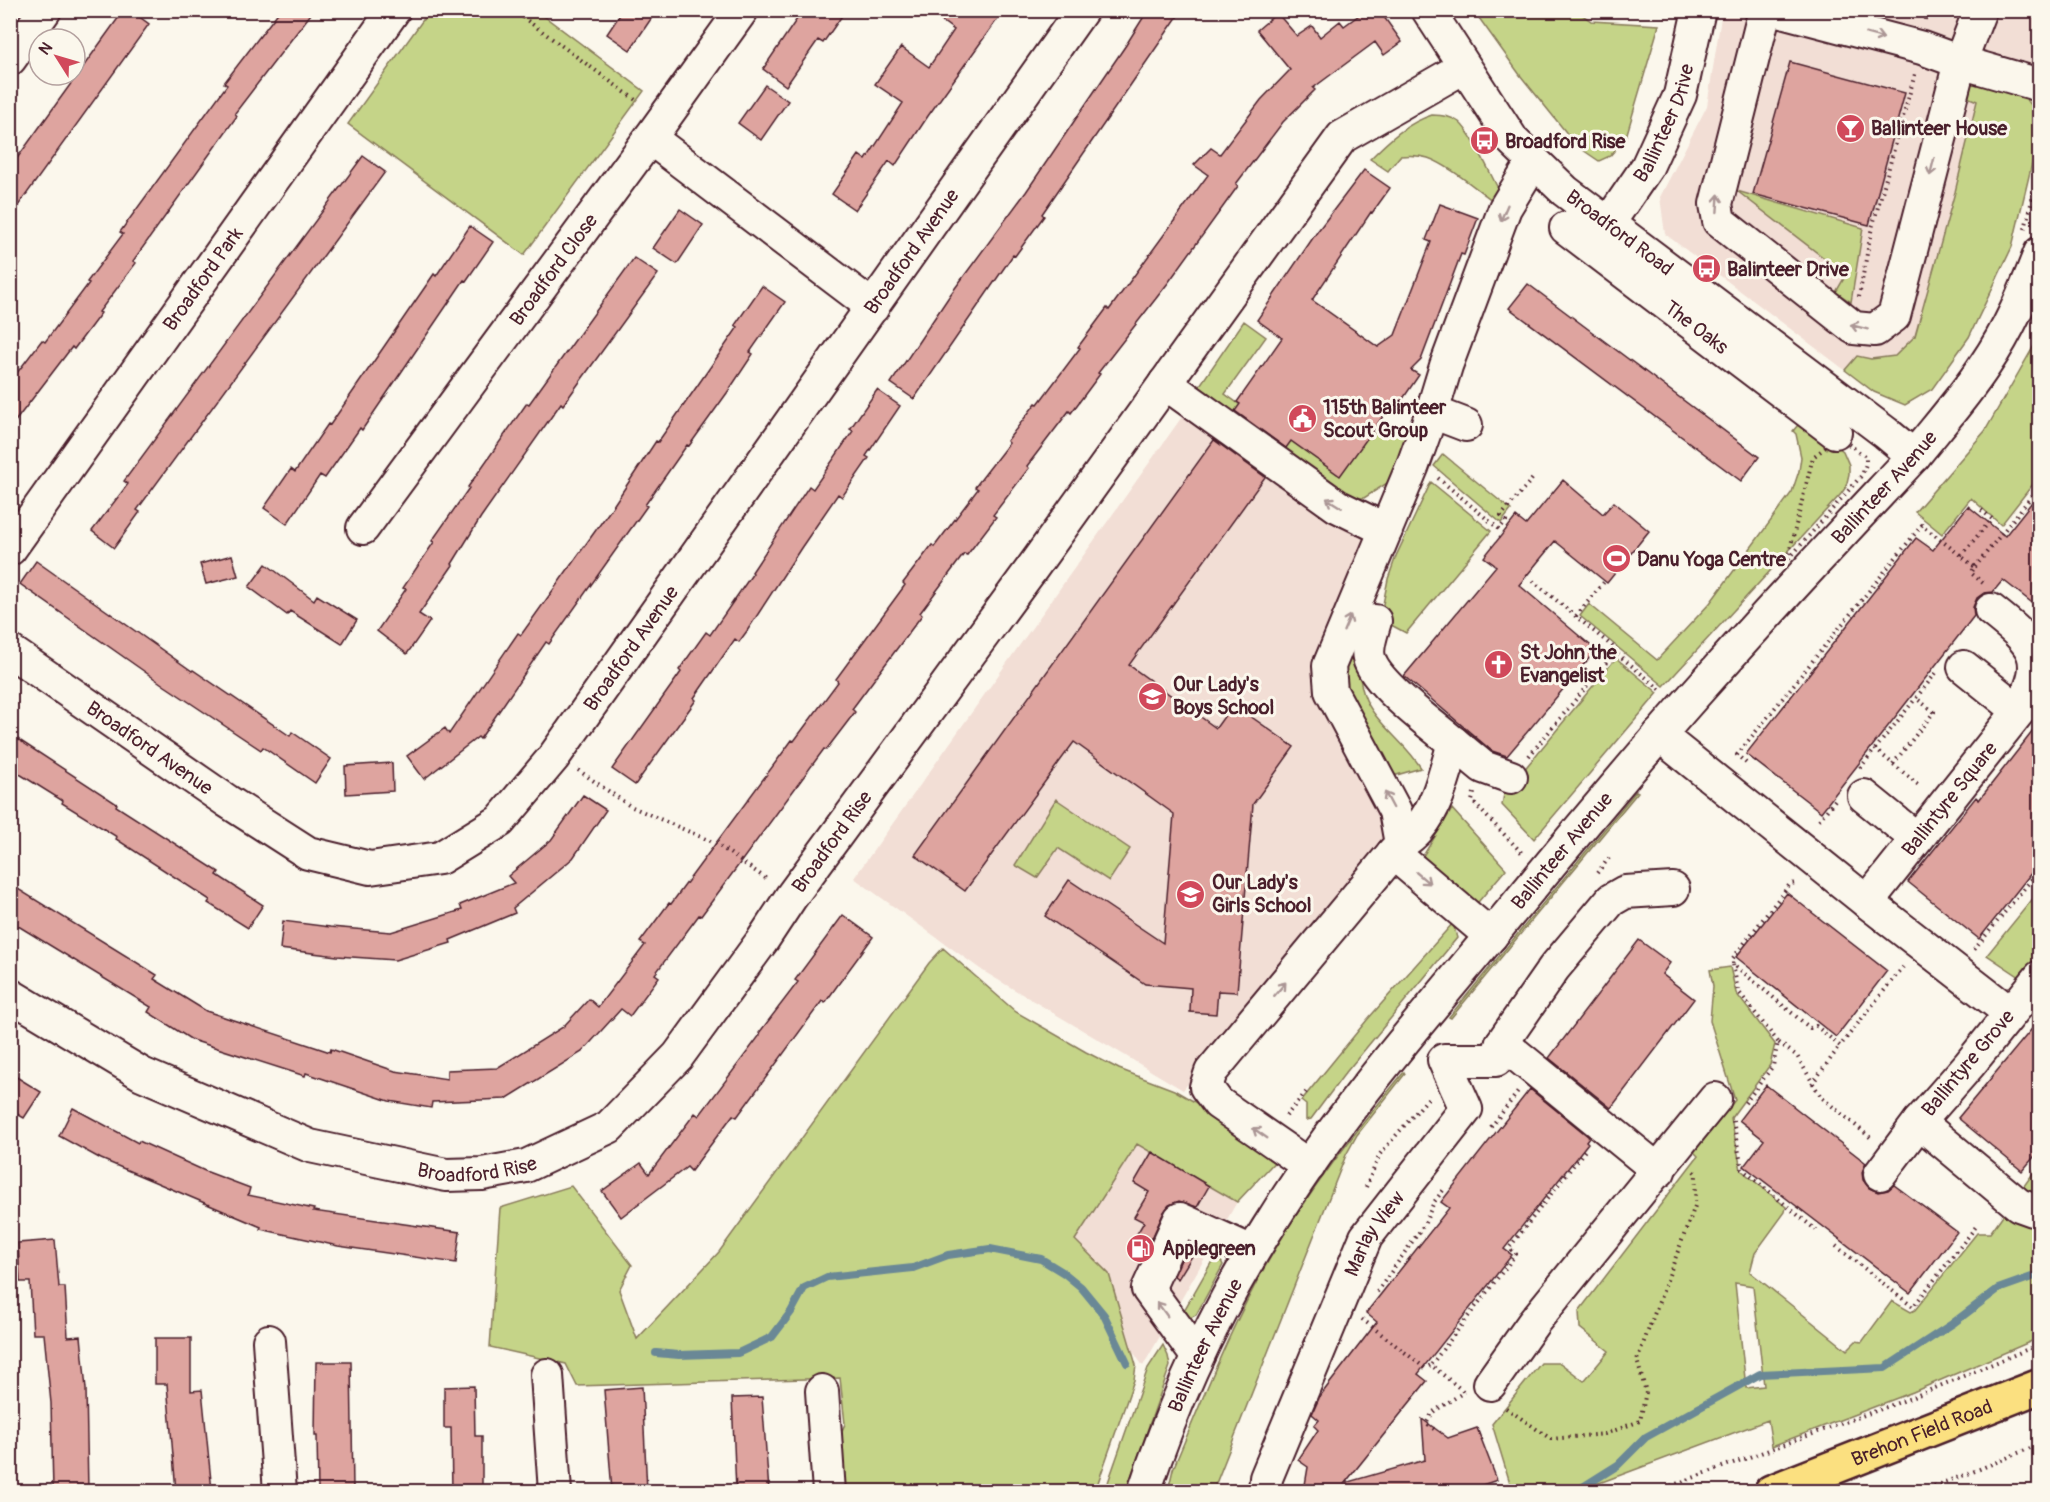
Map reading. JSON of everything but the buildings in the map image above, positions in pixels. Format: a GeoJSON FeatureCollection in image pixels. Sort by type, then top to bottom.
{"type":"FeatureCollection","features":[{"type":"Feature","properties":{"kind":"main road","name":"Brehon Field Road"},"geometry":{"type":"LineString","coordinates":[[1771,1491],[2040,1386]]}},
{"type":"Feature","properties":{"kind":"street"},"geometry":{"type":"LineString","coordinates":[[10,59],[45,10]]}},
{"type":"Feature","properties":{"kind":"street","name":"Broadford Park"},"geometry":{"type":"LineString","coordinates":[[10,549],[394,10]]}},
{"type":"Feature","properties":{"kind":"street","name":"Broadford Close"},"geometry":{"type":"LineString","coordinates":[[363,528],[742,10]]}},
{"type":"Feature","properties":{"kind":"street","name":"Broadford Avenue"},"geometry":{"type":"LineString","coordinates":[[10,651],[227,801],[308,853],[370,868],[440,858],[500,822],[553,758],[1082,10]]}},
{"type":"Feature","properties":{"kind":"street","name":"Broadford Road"},"geometry":{"type":"LineString","coordinates":[[1428,10],[1513,141],[1564,191],[1600,236],[1810,394],[1914,456]]}},
{"type":"Feature","properties":{"kind":"street","name":"Ballinteer Drive"},"geometry":{"type":"LineString","coordinates":[[1600,236],[1647,167],[1680,95],[1699,10]]}},
{"type":"Feature","properties":{"kind":"street"},"geometry":{"type":"LineString","coordinates":[[1765,10],[1716,204],[1719,221],[1854,328],[1875,330],[1894,316],[1960,62],[1980,10]]}},
{"type":"Feature","properties":{"kind":"street"},"geometry":{"type":"LineString","coordinates":[[1778,10],[1922,48],[1960,62],[2040,85]]}},
{"type":"Feature","properties":{"kind":"street","name":"Broadford Rise"},"geometry":{"type":"LineString","coordinates":[[10,995],[142,1074],[310,1146],[446,1175],[482,1174],[526,1166],[609,1127],[678,1056],[762,941],[790,897],[1033,567],[1342,137],[1464,67]]}},
{"type":"Feature","properties":{"kind":"street"},"geometry":{"type":"LineString","coordinates":[[650,138],[873,307]]}},
{"type":"Feature","properties":{"kind":"street"},"geometry":{"type":"LineString","coordinates":[[1491,936],[1397,848],[1395,811],[1331,691],[1329,666],[1432,412],[1446,366],[1505,208],[1533,162]]}},
{"type":"Feature","properties":{"kind":"street"},"geometry":{"type":"LineString","coordinates":[[1566,228],[1600,236]]}},
{"type":"Feature","properties":{"kind":"street","name":"Ballinteer Avenue"},"geometry":{"type":"LineString","coordinates":[[1144,1491],[1164,1432],[1197,1356],[1226,1298],[1252,1252],[1308,1166],[1411,1033],[1659,735],[1914,456],[1985,365],[2023,296],[2040,253]]}},
{"type":"Feature","properties":{"kind":"street"},"geometry":{"type":"LineString","coordinates":[[1165,383],[1337,506],[1386,530]]}},
{"type":"Feature","properties":{"kind":"street"},"geometry":{"type":"LineString","coordinates":[[1810,394],[1835,432]]}},
{"type":"Feature","properties":{"kind":"street"},"geometry":{"type":"LineString","coordinates":[[1432,412],[1466,425]]}},
{"type":"Feature","properties":{"kind":"street"},"geometry":{"type":"LineString","coordinates":[[1950,670],[2025,703],[2038,680],[2039,662],[2029,640],[1989,598]]}},
{"type":"Feature","properties":{"kind":"street"},"geometry":{"type":"LineString","coordinates":[[1375,621],[1370,640],[1369,659],[1381,678],[1395,694],[1483,767],[1511,777]]}},
{"type":"Feature","properties":{"kind":"street","name":"Ballintyre Square"},"geometry":{"type":"LineString","coordinates":[[1867,902],[2025,703]]}},
{"type":"Feature","properties":{"kind":"street"},"geometry":{"type":"LineString","coordinates":[[1659,735],[2010,1013]]}},
{"type":"Feature","properties":{"kind":"street"},"geometry":{"type":"LineString","coordinates":[[1308,1166],[1218,1104],[1206,1087],[1211,1072],[1397,848],[1419,829],[1439,792],[1454,743]]}},
{"type":"Feature","properties":{"kind":"street"},"geometry":{"type":"LineString","coordinates":[[1853,789],[1917,839]]}},
{"type":"Feature","properties":{"kind":"street"},"geometry":{"type":"LineString","coordinates":[[1411,1033],[1444,1060],[1496,1060],[1502,1042],[1554,968],[1611,900],[1625,892],[1673,889]]}},
{"type":"Feature","properties":{"kind":"street","name":"Ballintyre Grove"},"geometry":{"type":"LineString","coordinates":[[1880,1174],[1919,1122],[2040,976]]}},
{"type":"Feature","properties":{"kind":"street"},"geometry":{"type":"LineString","coordinates":[[1502,1042],[1674,1169]]}},
{"type":"Feature","properties":{"kind":"street","name":"Marlay View"},"geometry":{"type":"LineString","coordinates":[[1265,1491],[1266,1478],[1366,1237],[1466,1109],[1444,1060]]}},
{"type":"Feature","properties":{"kind":"street"},"geometry":{"type":"LineString","coordinates":[[1481,1393],[1534,1322],[1729,1109]]}},
{"type":"Feature","properties":{"kind":"street","name":"Ballintyre Grove"},"geometry":{"type":"LineString","coordinates":[[1919,1122],[2019,1204],[2040,1209]]}},
{"type":"Feature","properties":{"kind":"street"},"geometry":{"type":"LineString","coordinates":[[1197,1356],[1148,1289],[1180,1218],[1252,1252]]}},
{"type":"Feature","properties":{"kind":"street"},"geometry":{"type":"LineString","coordinates":[[269,1341],[280,1491]]}},
{"type":"Feature","properties":{"kind":"street"},"geometry":{"type":"LineString","coordinates":[[548,1375],[555,1491]]}},
{"type":"Feature","properties":{"kind":"street"},"geometry":{"type":"LineString","coordinates":[[822,1391],[829,1491]]}},
{"type":"Feature","properties":{"kind":"path"},"geometry":{"type":"LineString","coordinates":[[513,10],[637,101]]}},
{"type":"Feature","properties":{"kind":"path"},"geometry":{"type":"LineString","coordinates":[[1854,328],[1871,232],[1922,48],[1926,10]]}},
{"type":"Feature","properties":{"kind":"path"},"geometry":{"type":"LineString","coordinates":[[1787,561],[1813,457]]}},
{"type":"Feature","properties":{"kind":"path"},"geometry":{"type":"LineString","coordinates":[[1442,482],[1499,529],[1506,521],[1501,516],[1533,478]]}},
{"type":"Feature","properties":{"kind":"path"},"geometry":{"type":"LineString","coordinates":[[1989,598],[1971,573],[2035,492],[2040,494]]}},
{"type":"Feature","properties":{"kind":"path"},"geometry":{"type":"LineString","coordinates":[[1961,555],[1992,519],[1979,508]]}},
{"type":"Feature","properties":{"kind":"path"},"geometry":{"type":"LineString","coordinates":[[1746,763],[1737,755],[1922,525],[1975,567]]}},
{"type":"Feature","properties":{"kind":"path"},"geometry":{"type":"LineString","coordinates":[[1533,581],[1667,695]]}},
{"type":"Feature","properties":{"kind":"path"},"geometry":{"type":"LineString","coordinates":[[1576,616],[1604,582]]}},
{"type":"Feature","properties":{"kind":"path"},"geometry":{"type":"LineString","coordinates":[[1511,777],[1615,652]]}},
{"type":"Feature","properties":{"kind":"path"},"geometry":{"type":"LineString","coordinates":[[1819,820],[1853,789],[1875,749],[1916,698],[1950,670]]}},
{"type":"Feature","properties":{"kind":"path"},"geometry":{"type":"LineString","coordinates":[[1893,764],[1934,712],[1916,698]]}},
{"type":"Feature","properties":{"kind":"path"},"geometry":{"type":"LineString","coordinates":[[1875,749],[1924,789]]}},
{"type":"Feature","properties":{"kind":"path"},"geometry":{"type":"LineString","coordinates":[[570,765],[630,806],[715,843],[773,883]]}},
{"type":"Feature","properties":{"kind":"path"},"geometry":{"type":"LineString","coordinates":[[1477,787],[1472,801],[1543,874]]}},
{"type":"Feature","properties":{"kind":"path"},"geometry":{"type":"LineString","coordinates":[[1969,956],[2040,869]]}},
{"type":"Feature","properties":{"kind":"path"},"geometry":{"type":"LineString","coordinates":[[1798,883],[1790,884],[1733,958],[1738,991],[1778,1042],[1797,1056],[1821,1097],[1872,1140]]}},
{"type":"Feature","properties":{"kind":"path"},"geometry":{"type":"LineString","coordinates":[[1812,1084],[1908,962]]}},
{"type":"Feature","properties":{"kind":"path"},"geometry":{"type":"LineString","coordinates":[[1733,964],[1810,1028],[1816,1026],[1840,1046]]}},
{"type":"Feature","properties":{"kind":"path"},"geometry":{"type":"LineString","coordinates":[[1778,1042],[1773,1066],[1729,1109],[1742,1169],[1816,1230]]}},
{"type":"Feature","properties":{"kind":"path"},"geometry":{"type":"LineString","coordinates":[[1489,1130],[1523,1085]]}},
{"type":"Feature","properties":{"kind":"path"},"geometry":{"type":"LineString","coordinates":[[1359,1318],[1425,1368],[1431,1365],[1516,1254],[1509,1248],[1591,1142]]}},
{"type":"Feature","properties":{"kind":"path"},"geometry":{"type":"LineString","coordinates":[[1431,1365],[1481,1393],[1551,1439],[1605,1434],[1640,1421],[1646,1392],[1637,1360],[1695,1206],[1696,1173],[1674,1169]]}},
{"type":"Feature","properties":{"kind":"path"},"geometry":{"type":"LineString","coordinates":[[1372,1299],[1424,1225],[1434,1202],[1448,1184]]}},
{"type":"Feature","properties":{"kind":"path"},"geometry":{"type":"LineString","coordinates":[[1836,1246],[1913,1307],[1978,1224]]}},
{"type":"Feature","properties":{"kind":"path"},"geometry":{"type":"LineString","coordinates":[[1654,1491],[1911,1398],[2040,1344]]}},
{"type":"Feature","properties":{"kind":"path"},"geometry":{"type":"LineString","coordinates":[[1434,1429],[1426,1424],[1433,1412],[1481,1393]]}},
{"type":"Feature","properties":{"kind":"path"},"geometry":{"type":"LineString","coordinates":[[1917,1491],[1970,1473],[2040,1444]]}},
{"type":"Feature","properties":{"kind":"shaded area"},"geometry":{"type":"Polygon","coordinates":[[[1722,11],[2039,11],[2038,136],[2012,247],[1969,337],[1932,389],[1905,405],[1874,392],[1665,234],[1660,197],[1707,106],[1722,11]]]}},
{"type":"Feature","properties":{"kind":"shaded area","name":"Our Lady's Boys School"},"geometry":{"type":"Polygon","coordinates":[[[1184,414],[1369,543],[1314,673],[1328,719],[1384,819],[1387,836],[1183,1090],[983,971],[854,878],[1184,414]]]}},
{"type":"Feature","properties":{"kind":"shaded area","name":"Applegreen"},"geometry":{"type":"Polygon","coordinates":[[[1137,1143],[1237,1202],[1143,1366],[1066,1255],[1137,1143]]]}},
{"type":"Feature","properties":{"kind":"green space"},"geometry":{"type":"Polygon","coordinates":[[[430,10],[537,11],[644,91],[524,255],[348,124],[430,10]]]}},
{"type":"Feature","properties":{"kind":"green space"},"geometry":{"type":"Polygon","coordinates":[[[1474,11],[1577,11],[1591,21],[1659,25],[1626,137],[1610,156],[1599,161],[1577,146],[1520,75],[1474,11]]]}},
{"type":"Feature","properties":{"kind":"green space"},"geometry":{"type":"Polygon","coordinates":[[[1975,83],[2025,97],[2039,115],[2040,130],[2012,247],[1969,337],[1932,389],[1905,405],[1874,392],[1845,370],[1857,356],[1871,359],[1895,356],[1915,336],[1955,192],[1977,101],[1960,94],[1963,87],[1975,83]]]}},
{"type":"Feature","properties":{"kind":"green space"},"geometry":{"type":"Polygon","coordinates":[[[1432,115],[1453,118],[1464,128],[1500,192],[1496,203],[1454,172],[1428,158],[1400,156],[1388,171],[1370,159],[1406,127],[1432,115]]]}},
{"type":"Feature","properties":{"kind":"green space"},"geometry":{"type":"Polygon","coordinates":[[[1737,191],[1863,228],[1851,302],[1836,292],[1846,275],[1737,191]]]}},
{"type":"Feature","properties":{"kind":"green space"},"geometry":{"type":"Polygon","coordinates":[[[1244,321],[1266,337],[1225,394],[1337,474],[1366,435],[1371,438],[1384,420],[1401,429],[1412,424],[1392,480],[1364,498],[1354,498],[1196,391],[1244,321]]]}},
{"type":"Feature","properties":{"kind":"green space"},"geometry":{"type":"Polygon","coordinates":[[[2039,337],[2039,480],[2037,479],[2001,525],[1971,498],[1942,534],[1915,512],[1985,431],[2039,337]]]}},
{"type":"Feature","properties":{"kind":"green space"},"geometry":{"type":"Polygon","coordinates":[[[1802,420],[1843,451],[1849,465],[1846,487],[1664,686],[1580,616],[1589,604],[1657,660],[1710,603],[1792,492],[1801,457],[1796,434],[1793,431],[1802,420]]]}},
{"type":"Feature","properties":{"kind":"green space"},"geometry":{"type":"Polygon","coordinates":[[[1443,454],[1511,510],[1501,523],[1434,466],[1443,454]]]}},
{"type":"Feature","properties":{"kind":"green space"},"geometry":{"type":"Polygon","coordinates":[[[1431,482],[1491,531],[1406,633],[1380,619],[1388,579],[1396,556],[1431,482]]]}},
{"type":"Feature","properties":{"kind":"green space"},"geometry":{"type":"Polygon","coordinates":[[[1375,592],[1360,656],[1362,687],[1367,702],[1376,716],[1421,768],[1393,776],[1351,701],[1342,674],[1375,592]]]}},
{"type":"Feature","properties":{"kind":"green space"},"geometry":{"type":"Polygon","coordinates":[[[1616,658],[1658,693],[1534,839],[1502,805],[1504,794],[1616,658]]]}},
{"type":"Feature","properties":{"kind":"green space"},"geometry":{"type":"Polygon","coordinates":[[[1636,791],[1638,792],[1451,1018],[1449,1017],[1636,791]]]}},
{"type":"Feature","properties":{"kind":"green space"},"geometry":{"type":"Polygon","coordinates":[[[1056,799],[1130,849],[1109,881],[1058,848],[1037,878],[1015,865],[1056,799]]]}},
{"type":"Feature","properties":{"kind":"green space"},"geometry":{"type":"Polygon","coordinates":[[[1452,809],[1506,869],[1474,907],[1421,859],[1452,809]]]}},
{"type":"Feature","properties":{"kind":"green space"},"geometry":{"type":"Polygon","coordinates":[[[2039,891],[2039,965],[2026,981],[1987,955],[2039,891]]]}},
{"type":"Feature","properties":{"kind":"green space"},"geometry":{"type":"Polygon","coordinates":[[[1453,923],[1457,938],[1343,1076],[1311,1119],[1306,1120],[1306,1105],[1301,1101],[1367,1020],[1453,923]]]}},
{"type":"Feature","properties":{"kind":"green space"},"geometry":{"type":"Polygon","coordinates":[[[943,948],[1016,1012],[1119,1069],[1174,1090],[1283,1153],[1237,1202],[1137,1144],[1075,1240],[1109,1274],[1136,1365],[1134,1380],[1095,1491],[842,1491],[838,1439],[845,1424],[840,1378],[577,1386],[566,1364],[490,1347],[500,1208],[571,1186],[632,1265],[619,1290],[637,1339],[719,1252],[929,963],[943,948]]]}},
{"type":"Feature","properties":{"kind":"green space"},"geometry":{"type":"Polygon","coordinates":[[[1730,967],[1736,993],[1775,1044],[1770,1065],[1731,1118],[1741,1170],[1786,1207],[1785,1212],[1755,1253],[1750,1272],[1847,1350],[1856,1341],[1862,1342],[1892,1301],[1911,1312],[1915,1310],[1977,1233],[1990,1233],[2039,1165],[2039,1338],[1913,1392],[1772,1446],[1768,1420],[1578,1491],[1484,1492],[1510,1483],[1492,1424],[1541,1363],[1560,1363],[1584,1381],[1609,1351],[1580,1328],[1579,1311],[1698,1156],[1694,1152],[1735,1100],[1710,1021],[1713,986],[1710,970],[1730,967]],[[1735,1283],[1746,1388],[1764,1386],[1753,1286],[1735,1283]]]}},
{"type":"Feature","properties":{"kind":"green space"},"geometry":{"type":"Polygon","coordinates":[[[1404,1072],[1405,1074],[1357,1135],[1346,1155],[1213,1491],[1168,1491],[1173,1469],[1218,1362],[1270,1258],[1316,1186],[1404,1072]]]}},
{"type":"Feature","properties":{"kind":"green space"},"geometry":{"type":"Polygon","coordinates":[[[1215,1256],[1223,1265],[1196,1315],[1190,1318],[1182,1314],[1215,1256]]]}},
{"type":"Feature","properties":{"kind":"green space"},"geometry":{"type":"Polygon","coordinates":[[[1163,1345],[1170,1366],[1126,1491],[1105,1491],[1148,1368],[1163,1345]]]}},
{"type":"Feature","properties":{"kind":"waterway"},"geometry":{"type":"LineString","coordinates":[[656,1353],[679,1355],[738,1353],[772,1337],[791,1312],[804,1288],[827,1277],[913,1268],[948,1255],[990,1249],[1041,1259],[1081,1287],[1104,1315],[1127,1363]]}},
{"type":"Feature","properties":{"kind":"waterway"},"geometry":{"type":"LineString","coordinates":[[1575,1492],[1618,1465],[1646,1437],[1760,1374],[1885,1368],[1952,1324],[1998,1289],[2040,1274]]}},
{"type":"Feature","properties":{"kind":"place","name":"Ballinteer House"},"geometry":{"type":"Point","coordinates":[1850,128]}},
{"type":"Feature","properties":{"kind":"place","name":"Broadford Rise"},"geometry":{"type":"Point","coordinates":[1484,141]}},
{"type":"Feature","properties":{"kind":"place","name":"Balinteer Drive"},"geometry":{"type":"Point","coordinates":[1706,269]}},
{"type":"Feature","properties":{"kind":"place","name":"115th Balinteer Scout Group"},"geometry":{"type":"Point","coordinates":[1302,419]}},
{"type":"Feature","properties":{"kind":"place","name":"Danu Yoga Centre"},"geometry":{"type":"Point","coordinates":[1616,559]}},
{"type":"Feature","properties":{"kind":"place","name":"St John the Evangelist"},"geometry":{"type":"Point","coordinates":[1499,664]}},
{"type":"Feature","properties":{"kind":"place","name":"Our Lady's Boys School"},"geometry":{"type":"Point","coordinates":[1152,696]}},
{"type":"Feature","properties":{"kind":"place","name":"Our Lady's Girls School"},"geometry":{"type":"Point","coordinates":[1191,894]}},
{"type":"Feature","properties":{"kind":"place","name":"Applegreen"},"geometry":{"type":"Point","coordinates":[1141,1248]}}]}
